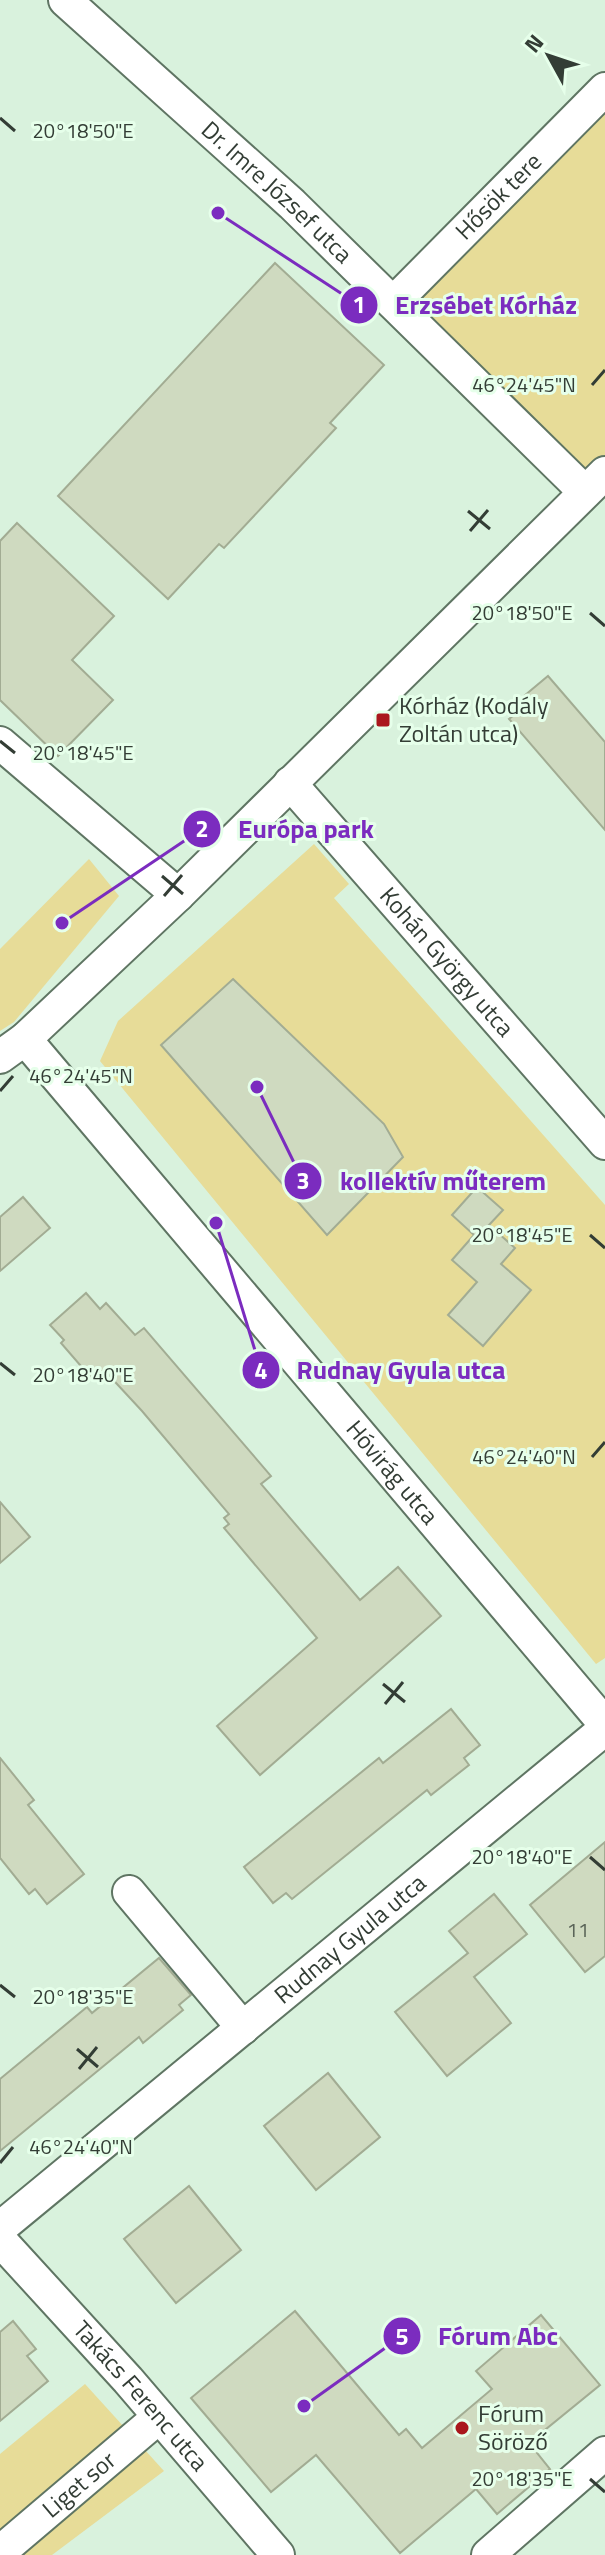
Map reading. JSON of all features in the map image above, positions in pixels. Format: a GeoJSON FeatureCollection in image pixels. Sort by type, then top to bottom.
{"type":"FeatureCollection","features":[{"type":"Feature","properties":{"kind":"street","name":"Dr. Imre József utca"},"geometry":{"type":"LineString","coordinates":[[65,0],[292,204],[393,303],[595,482]]}},
{"type":"Feature","properties":{"kind":"street","name":"Hősök tere"},"geometry":{"type":"LineString","coordinates":[[393,303],[605,89]]}},
{"type":"Feature","properties":{"kind":"street"},"geometry":{"type":"LineString","coordinates":[[12,1048],[178,895],[595,482]]}},
{"type":"Feature","properties":{"kind":"street"},"geometry":{"type":"LineString","coordinates":[[0,743],[178,895]]}},
{"type":"Feature","properties":{"kind":"street","name":"Kohán György utca"},"geometry":{"type":"LineString","coordinates":[[290,783],[605,1143]]}},
{"type":"Feature","properties":{"kind":"street","name":"Hóvirág utca"},"geometry":{"type":"LineString","coordinates":[[12,1048],[605,1727]]}},
{"type":"Feature","properties":{"kind":"street","name":"Rudnay Gyula utca"},"geometry":{"type":"LineString","coordinates":[[0,2228],[605,1727]]}},
{"type":"Feature","properties":{"kind":"street"},"geometry":{"type":"LineString","coordinates":[[129,1892],[243,2028]]}},
{"type":"Feature","properties":{"kind":"street","name":"Takács Ferenc utca"},"geometry":{"type":"LineString","coordinates":[[0,2240],[278,2555]]}},
{"type":"Feature","properties":{"kind":"street","name":"Liget sor"},"geometry":{"type":"LineString","coordinates":[[0,2552],[159,2417]]}},
{"type":"Feature","properties":{"kind":"street"},"geometry":{"type":"LineString","coordinates":[[488,2555],[605,2453]]}},
{"type":"Feature","properties":{"kind":"shaded area"},"geometry":{"type":"Polygon","coordinates":[[[605,95],[605,457],[577,484],[399,309],[605,95]]]}},
{"type":"Feature","properties":{"kind":"shaded area"},"geometry":{"type":"Polygon","coordinates":[[[314,844],[349,884],[334,898],[605,1205],[605,1658],[596,1664],[100,1061],[118,1021],[314,844]]]}},
{"type":"Feature","properties":{"kind":"shaded area"},"geometry":{"type":"Polygon","coordinates":[[[89,859],[119,896],[14,1022],[0,1031],[0,949],[89,859]]]}},
{"type":"Feature","properties":{"kind":"shaded area"},"geometry":{"type":"Polygon","coordinates":[[[85,2384],[164,2471],[52,2555],[0,2555],[0,2454],[85,2384]]]}},
{"type":"Feature","properties":{"kind":"building"},"geometry":{"type":"Polygon","coordinates":[[[275,263],[384,365],[330,423],[336,428],[224,548],[219,544],[168,599],[58,496],[275,263]]]}},
{"type":"Feature","properties":{"kind":"building"},"geometry":{"type":"Polygon","coordinates":[[[17,523],[114,616],[72,660],[113,700],[58,756],[0,700],[0,541],[17,523]]]}},
{"type":"Feature","properties":{"kind":"building"},"geometry":{"type":"Polygon","coordinates":[[[548,676],[605,742],[605,830],[509,719],[518,712],[512,706],[548,676]]]}},
{"type":"Feature","properties":{"kind":"building"},"geometry":{"type":"Polygon","coordinates":[[[233,979],[384,1124],[403,1157],[327,1235],[161,1045],[233,979]]]}},
{"type":"Feature","properties":{"kind":"building"},"geometry":{"type":"Polygon","coordinates":[[[477,1187],[503,1210],[489,1225],[515,1248],[501,1264],[531,1290],[483,1346],[448,1315],[477,1282],[452,1260],[474,1235],[452,1215],[477,1187]]]}},
{"type":"Feature","properties":{"kind":"building"},"geometry":{"type":"Polygon","coordinates":[[[23,1197],[50,1228],[0,1271],[0,1217],[23,1197]]]}},
{"type":"Feature","properties":{"kind":"building"},"geometry":{"type":"Polygon","coordinates":[[[86,1293],[100,1309],[106,1303],[135,1335],[144,1328],[271,1476],[261,1484],[360,1600],[398,1567],[441,1616],[260,1775],[217,1726],[317,1638],[224,1528],[229,1524],[224,1518],[229,1514],[142,1411],[104,1370],[93,1380],[61,1343],[64,1340],[50,1325],[86,1293]]]}},
{"type":"Feature","properties":{"kind":"building"},"geometry":{"type":"Polygon","coordinates":[[[0,1502],[30,1537],[0,1563],[0,1502]]]}},
{"type":"Feature","properties":{"kind":"building"},"geometry":{"type":"Polygon","coordinates":[[[451,1709],[480,1745],[464,1758],[469,1765],[431,1795],[427,1790],[292,1899],[286,1893],[273,1903],[244,1867],[379,1758],[383,1763],[451,1709]]]}},
{"type":"Feature","properties":{"kind":"building"},"geometry":{"type":"Polygon","coordinates":[[[0,1758],[34,1800],[28,1805],[84,1874],[47,1904],[35,1889],[29,1894],[0,1858],[0,1758]]]}},
{"type":"Feature","properties":{"kind":"building"},"geometry":{"type":"Polygon","coordinates":[[[605,1842],[605,1956],[585,1972],[530,1905],[605,1842]]]}},
{"type":"Feature","properties":{"kind":"building"},"geometry":{"type":"Polygon","coordinates":[[[494,1894],[527,1934],[474,1977],[511,2023],[447,2076],[395,2012],[468,1953],[449,1931],[494,1894]]]}},
{"type":"Feature","properties":{"kind":"building"},"geometry":{"type":"Polygon","coordinates":[[[159,1958],[191,1995],[179,2005],[183,2010],[143,2043],[139,2037],[0,2151],[0,2079],[87,2007],[92,2013],[159,1958]]]}},
{"type":"Feature","properties":{"kind":"building"},"geometry":{"type":"Polygon","coordinates":[[[328,2073],[380,2137],[316,2190],[264,2126],[328,2073]]]}},
{"type":"Feature","properties":{"kind":"building"},"geometry":{"type":"Polygon","coordinates":[[[189,2186],[241,2250],[176,2303],[124,2239],[189,2186]]]}},
{"type":"Feature","properties":{"kind":"building"},"geometry":{"type":"Polygon","coordinates":[[[295,2311],[399,2435],[406,2429],[422,2448],[492,2389],[476,2371],[541,2315],[600,2385],[529,2443],[550,2469],[497,2514],[476,2489],[400,2553],[316,2455],[271,2492],[191,2398],[295,2311]]]}},
{"type":"Feature","properties":{"kind":"building"},"geometry":{"type":"Polygon","coordinates":[[[13,2321],[36,2349],[27,2356],[48,2381],[0,2421],[0,2332],[13,2321]]]}},
{"type":"Feature","properties":{"kind":"place","name":"Erzsébet Kórház"},"geometry":{"type":"Point","coordinates":[218,213]}},
{"type":"Feature","properties":{"kind":"place","name":"Kórház (Kodály Zoltán utca)"},"geometry":{"type":"Point","coordinates":[383,720]}},
{"type":"Feature","properties":{"kind":"place","name":"Európa park"},"geometry":{"type":"Point","coordinates":[62,923]}},
{"type":"Feature","properties":{"kind":"place","name":"kollektív műterem"},"geometry":{"type":"Point","coordinates":[257,1087]}},
{"type":"Feature","properties":{"kind":"place","name":"Rudnay Gyula utca"},"geometry":{"type":"Point","coordinates":[216,1223]}},
{"type":"Feature","properties":{"kind":"place","name":"Fórum Abc"},"geometry":{"type":"Point","coordinates":[304,2406]}},
{"type":"Feature","properties":{"kind":"place","name":"Fórum Söröző"},"geometry":{"type":"Point","coordinates":[462,2428]}}]}
